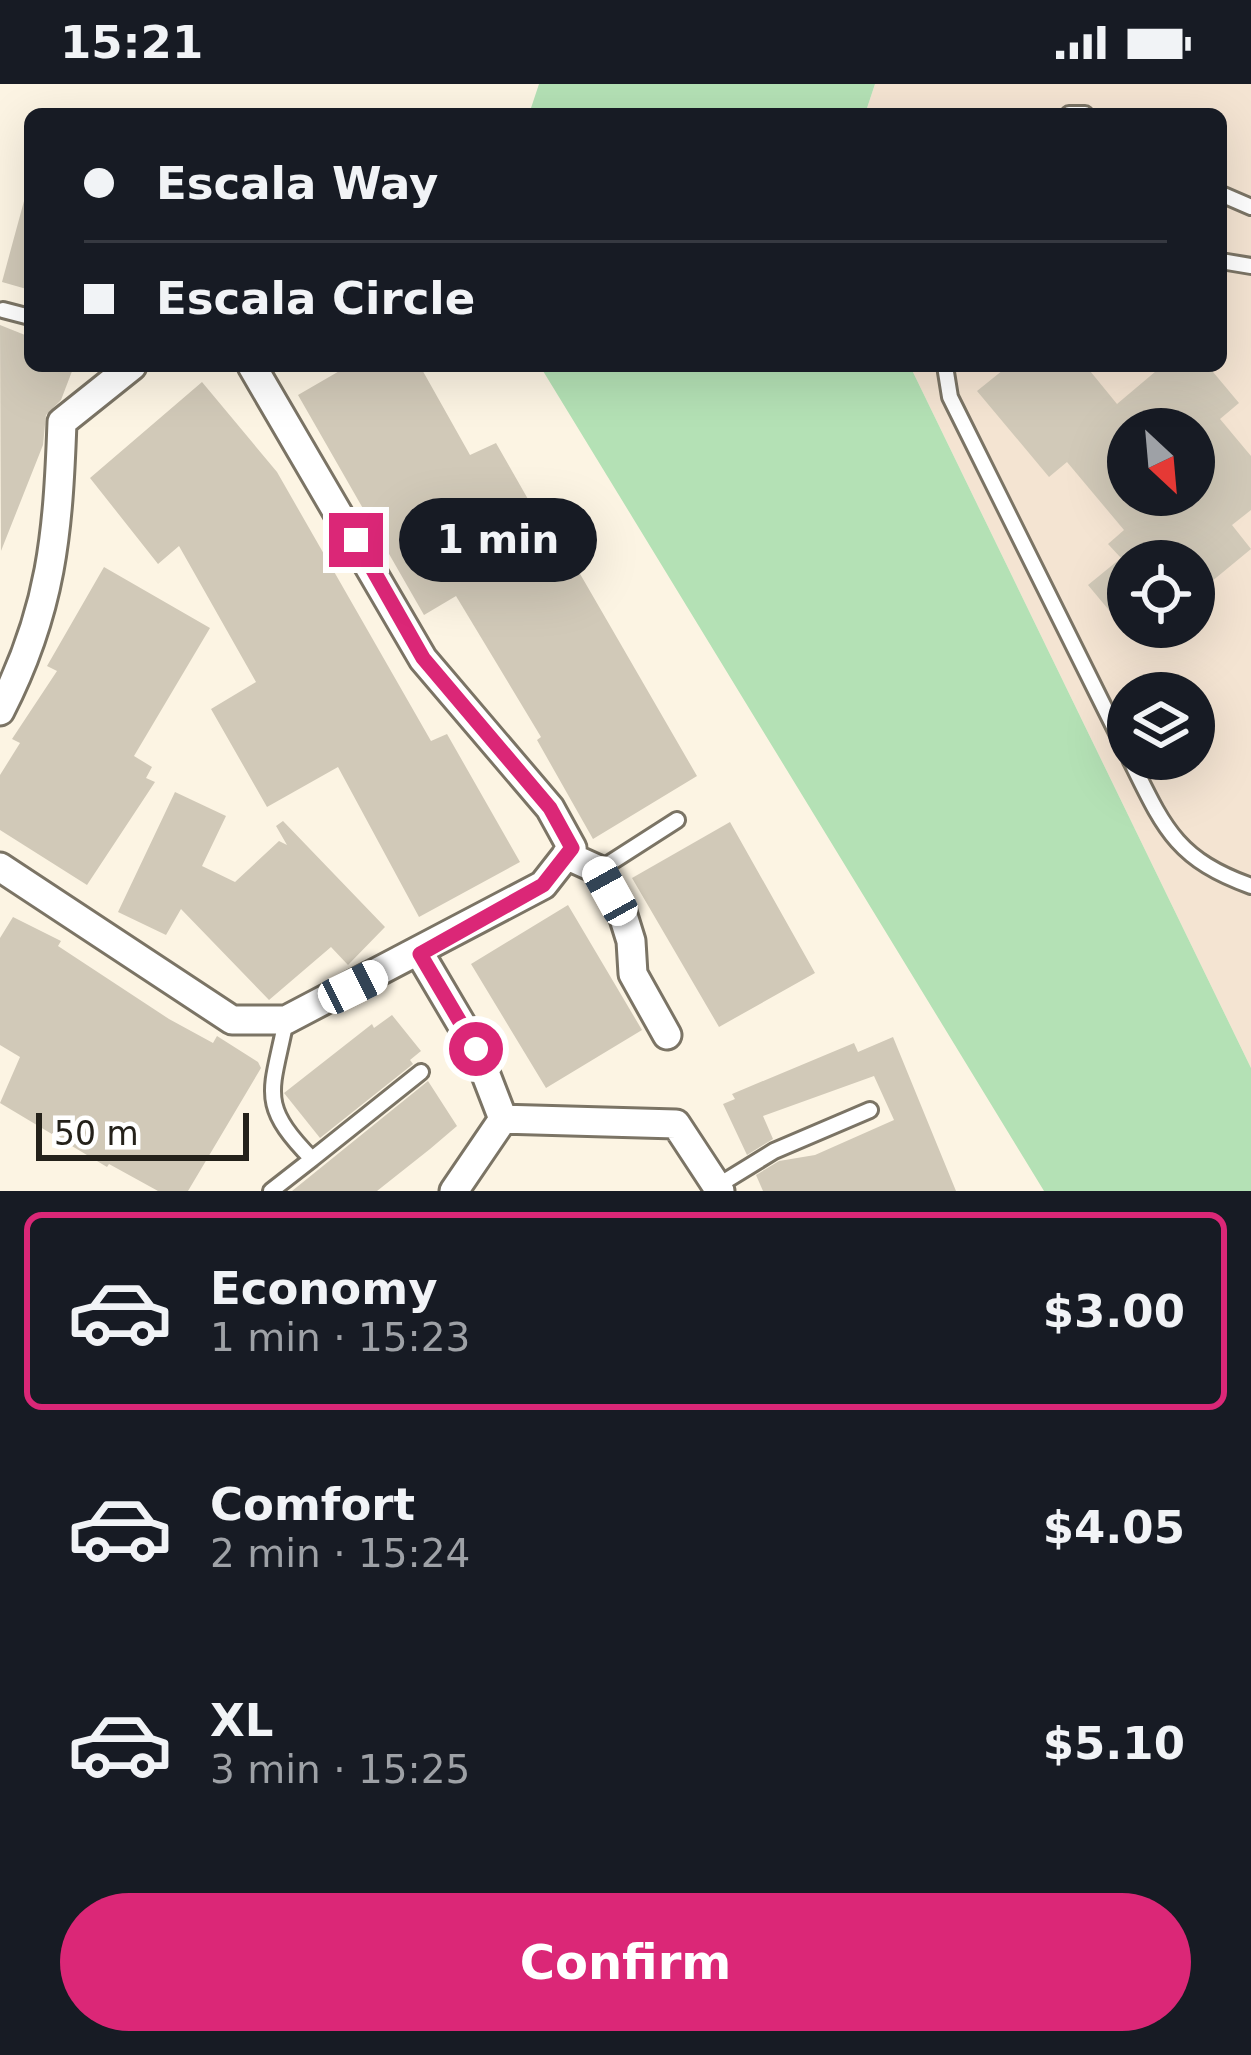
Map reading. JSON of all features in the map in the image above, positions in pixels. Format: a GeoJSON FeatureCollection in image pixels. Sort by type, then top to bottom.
{"type":"FeatureCollection","features":[{"type":"Feature","properties":{"kind":"street"},"geometry":{"type":"LineString","coordinates":[[0,711],[31,651],[58,537],[62,422],[124,372]]}},
{"type":"Feature","properties":{"kind":"street"},"geometry":{"type":"LineString","coordinates":[[0,867],[232,1020],[286,1020],[420,954],[543,885],[572,848],[550,808],[423,658],[256,372]]}},
{"type":"Feature","properties":{"kind":"street"},"geometry":{"type":"LineString","coordinates":[[566,855],[599,870],[632,941],[633,974],[667,1035]]}},
{"type":"Feature","properties":{"kind":"street"},"geometry":{"type":"LineString","coordinates":[[420,954],[476,1049],[503,1119]]}},
{"type":"Feature","properties":{"kind":"street"},"geometry":{"type":"LineString","coordinates":[[503,1119],[676,1124],[716,1189]]}},
{"type":"Feature","properties":{"kind":"street"},"geometry":{"type":"LineString","coordinates":[[454,1191],[503,1119]]}},
{"type":"Feature","properties":{"kind":"lane"},"geometry":{"type":"LineString","coordinates":[[4,310],[24,315]]}},
{"type":"Feature","properties":{"kind":"lane"},"geometry":{"type":"LineString","coordinates":[[946,372],[950,397],[1107,713]]}},
{"type":"Feature","properties":{"kind":"lane"},"geometry":{"type":"LineString","coordinates":[[1143,780],[1189,856],[1206,870],[1251,886]]}},
{"type":"Feature","properties":{"kind":"lane"},"geometry":{"type":"LineString","coordinates":[[599,870],[677,820]]}},
{"type":"Feature","properties":{"kind":"lane"},"geometry":{"type":"LineString","coordinates":[[286,1020],[271,1097],[279,1125],[312,1159]]}},
{"type":"Feature","properties":{"kind":"lane"},"geometry":{"type":"LineString","coordinates":[[272,1191],[422,1072]]}},
{"type":"Feature","properties":{"kind":"lane"},"geometry":{"type":"LineString","coordinates":[[716,1189],[774,1151],[870,1110]]}},
{"type":"Feature","properties":{"kind":"shaded area"},"geometry":{"type":"Polygon","coordinates":[[[875,84],[1251,84],[1251,1068],[1111,780],[1215,780],[1215,672],[1107,672],[1107,772],[913,372],[1227,372],[1227,108],[867,108],[875,84]]]}},
{"type":"Feature","properties":{"kind":"green space"},"geometry":{"type":"Polygon","coordinates":[[[539,84],[875,84],[867,108],[531,108],[539,84]]]}},
{"type":"Feature","properties":{"kind":"green space"},"geometry":{"type":"Polygon","coordinates":[[[544,372],[913,372],[1107,772],[1107,780],[1111,780],[1251,1068],[1251,1191],[1044,1191],[544,372]]]}},
{"type":"Feature","properties":{"kind":"building"},"geometry":{"type":"Polygon","coordinates":[[[24,201],[24,288],[2,282],[24,201]]]}},
{"type":"Feature","properties":{"kind":"building"},"geometry":{"type":"Polygon","coordinates":[[[0,325],[24,335],[24,372],[72,372],[61,400],[46,415],[43,445],[1,551],[0,325]]]}},
{"type":"Feature","properties":{"kind":"building"},"geometry":{"type":"Polygon","coordinates":[[[338,372],[423,372],[470,455],[496,443],[565,564],[572,560],[697,776],[593,839],[537,740],[541,737],[456,596],[424,615],[298,395],[338,372]]]}},
{"type":"Feature","properties":{"kind":"building"},"geometry":{"type":"Polygon","coordinates":[[[1001,372],[1091,372],[1117,404],[1155,372],[1213,372],[1239,403],[1220,419],[1251,456],[1251,510],[1232,525],[1251,549],[1215,579],[1215,540],[1113,540],[1124,530],[1112,516],[1215,516],[1215,408],[1107,408],[1107,510],[1067,462],[1049,477],[977,391],[1001,372]]]}},
{"type":"Feature","properties":{"kind":"building"},"geometry":{"type":"Polygon","coordinates":[[[202,382],[277,472],[431,741],[447,734],[520,862],[419,917],[338,767],[267,807],[211,709],[256,682],[179,546],[158,564],[90,478],[202,382]]]}},
{"type":"Feature","properties":{"kind":"building"},"geometry":{"type":"Polygon","coordinates":[[[104,567],[210,628],[134,756],[152,767],[146,778],[155,782],[87,885],[0,830],[0,775],[20,743],[12,739],[57,671],[47,666],[104,567]]]}},
{"type":"Feature","properties":{"kind":"building"},"geometry":{"type":"Polygon","coordinates":[[[1107,569],[1107,608],[1088,585],[1107,569]]]}},
{"type":"Feature","properties":{"kind":"building"},"geometry":{"type":"Polygon","coordinates":[[[175,792],[226,816],[202,866],[235,882],[279,841],[287,845],[276,826],[283,821],[385,927],[348,965],[331,947],[269,1000],[181,909],[166,935],[118,912],[175,792]]]}},
{"type":"Feature","properties":{"kind":"building"},"geometry":{"type":"Polygon","coordinates":[[[730,822],[815,973],[719,1027],[632,878],[730,822]]]}},
{"type":"Feature","properties":{"kind":"building"},"geometry":{"type":"Polygon","coordinates":[[[568,905],[642,1030],[546,1088],[471,964],[568,905]]]}},
{"type":"Feature","properties":{"kind":"building"},"geometry":{"type":"Polygon","coordinates":[[[13,917],[61,941],[58,946],[169,1019],[213,1043],[217,1036],[258,1062],[261,1068],[188,1191],[158,1191],[107,1167],[0,1103],[20,1057],[0,1045],[0,938],[13,917]]]}},
{"type":"Feature","properties":{"kind":"building"},"geometry":{"type":"Polygon","coordinates":[[[392,1015],[421,1051],[410,1060],[413,1064],[320,1138],[284,1093],[372,1024],[374,1028],[392,1015]]]}},
{"type":"Feature","properties":{"kind":"building"},"geometry":{"type":"Polygon","coordinates":[[[893,1037],[956,1191],[763,1191],[756,1175],[779,1161],[815,1155],[894,1120],[874,1076],[763,1116],[773,1139],[747,1155],[723,1104],[735,1099],[732,1094],[854,1043],[858,1052],[893,1037]]]}},
{"type":"Feature","properties":{"kind":"building"},"geometry":{"type":"Polygon","coordinates":[[[428,1081],[457,1126],[430,1149],[377,1191],[292,1191],[428,1081]]]}},
{"type":"Feature","properties":{"kind":"route"},"geometry":{"type":"LineString","coordinates":[[356,540],[423,658],[550,808],[572,848],[543,885],[420,954],[476,1049]]}}]}
